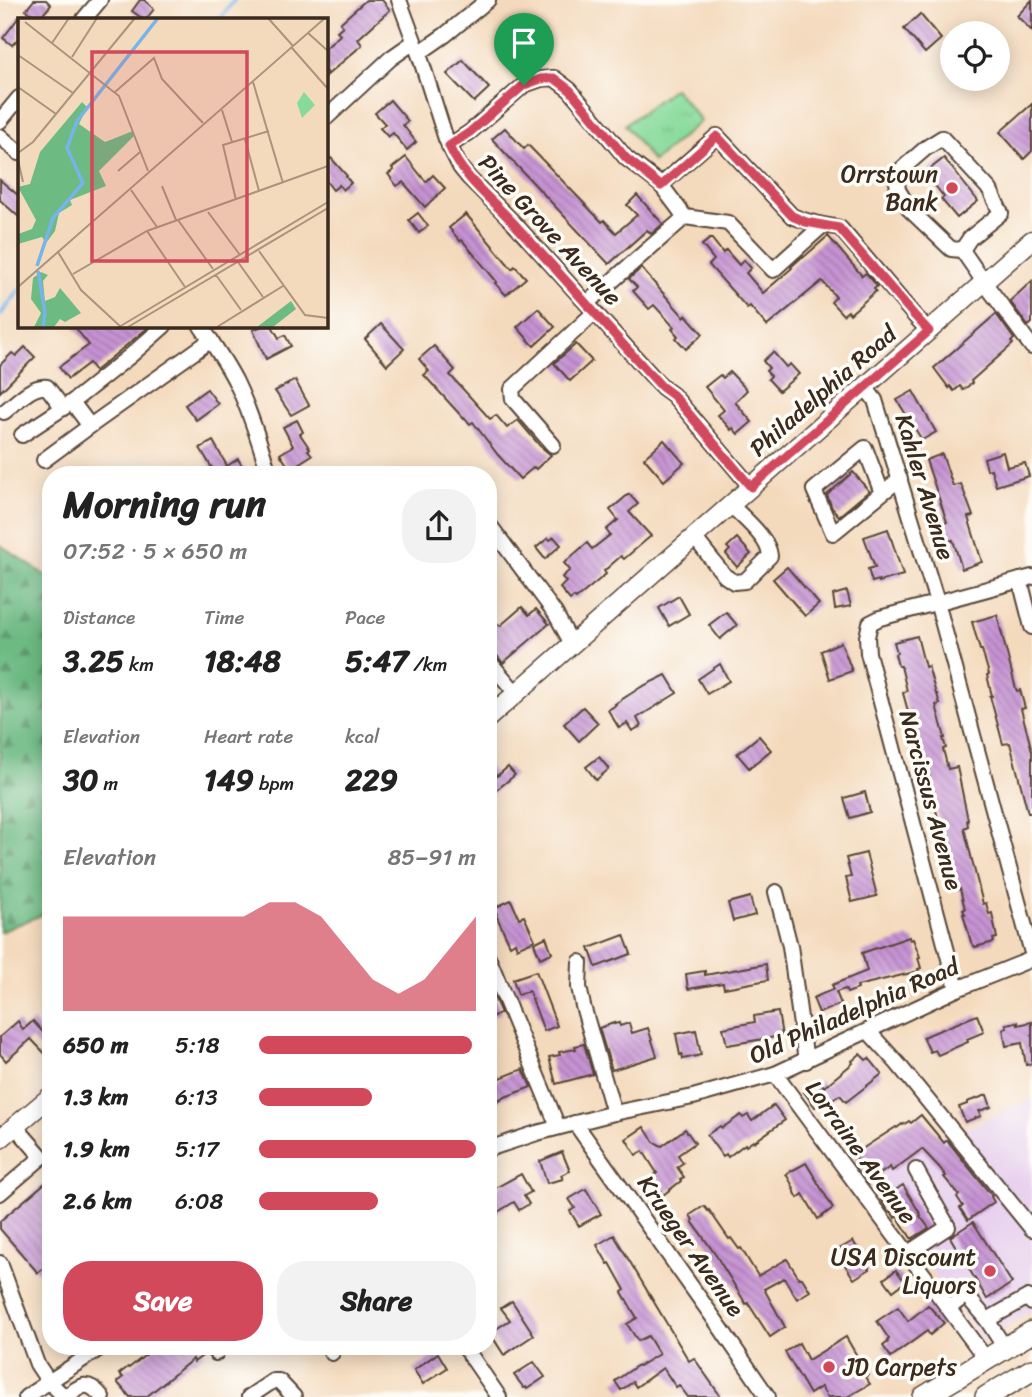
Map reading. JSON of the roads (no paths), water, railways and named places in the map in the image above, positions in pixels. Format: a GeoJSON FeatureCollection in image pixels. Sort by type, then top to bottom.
{"type":"FeatureCollection","features":[{"type":"Feature","properties":{"kind":"highway"},"geometry":{"type":"LineString","coordinates":[[924,1397],[1032,1332]]}},
{"type":"Feature","properties":{"kind":"highway"},"geometry":{"type":"LineString","coordinates":[[986,1397],[1030,1376]]}},
{"type":"Feature","properties":{"kind":"main road","name":"Philadelphia Road"},"geometry":{"type":"LineString","coordinates":[[497,710],[1032,240]]}},
{"type":"Feature","properties":{"kind":"main road"},"geometry":{"type":"LineString","coordinates":[[0,1139],[42,1104]]}},
{"type":"Feature","properties":{"kind":"street"},"geometry":{"type":"LineString","coordinates":[[85,18],[100,0]]}},
{"type":"Feature","properties":{"kind":"street","name":"Pine Grove Avenue"},"geometry":{"type":"LineString","coordinates":[[398,0],[449,146],[469,178],[514,223],[662,387],[673,395],[751,487]]}},
{"type":"Feature","properties":{"kind":"street"},"geometry":{"type":"LineString","coordinates":[[327,117],[391,58],[445,35],[488,0]]}},
{"type":"Feature","properties":{"kind":"street"},"geometry":{"type":"LineString","coordinates":[[449,146],[470,132],[524,85],[554,78],[570,90],[626,158],[661,186],[685,217],[728,223],[773,270],[823,225]]}},
{"type":"Feature","properties":{"kind":"street"},"geometry":{"type":"LineString","coordinates":[[0,121],[18,99]]}},
{"type":"Feature","properties":{"kind":"street"},"geometry":{"type":"LineString","coordinates":[[0,136],[18,152]]}},
{"type":"Feature","properties":{"kind":"street"},"geometry":{"type":"LineString","coordinates":[[661,186],[717,136],[792,216],[806,222],[839,228],[929,331]]}},
{"type":"Feature","properties":{"kind":"street"},"geometry":{"type":"LineString","coordinates":[[942,138],[990,190],[1001,213],[970,238],[962,250],[951,249],[910,210],[898,190],[896,174],[942,138]]}},
{"type":"Feature","properties":{"kind":"street"},"geometry":{"type":"LineString","coordinates":[[553,445],[513,399],[512,389],[685,217]]}},
{"type":"Feature","properties":{"kind":"street"},"geometry":{"type":"LineString","coordinates":[[962,250],[1032,347]]}},
{"type":"Feature","properties":{"kind":"street"},"geometry":{"type":"LineString","coordinates":[[22,435],[67,405],[163,327]]}},
{"type":"Feature","properties":{"kind":"street"},"geometry":{"type":"LineString","coordinates":[[202,327],[235,380],[246,404],[266,466]]}},
{"type":"Feature","properties":{"kind":"street"},"geometry":{"type":"LineString","coordinates":[[44,460],[211,340]]}},
{"type":"Feature","properties":{"kind":"street"},"geometry":{"type":"LineString","coordinates":[[5,412],[33,390],[40,386],[47,387],[90,426]]}},
{"type":"Feature","properties":{"kind":"street","name":"Kahler Avenue"},"geometry":{"type":"LineString","coordinates":[[865,387],[875,400],[937,602],[1032,953]]}},
{"type":"Feature","properties":{"kind":"street"},"geometry":{"type":"LineString","coordinates":[[882,493],[865,448],[814,489],[833,533],[900,479]]}},
{"type":"Feature","properties":{"kind":"street"},"geometry":{"type":"LineString","coordinates":[[694,537],[725,576],[734,582],[745,582],[769,556],[769,549],[765,541],[731,505]]}},
{"type":"Feature","properties":{"kind":"street"},"geometry":{"type":"LineString","coordinates":[[497,535],[555,612],[572,644]]}},
{"type":"Feature","properties":{"kind":"street"},"geometry":{"type":"LineString","coordinates":[[937,602],[1026,579],[1032,627]]}},
{"type":"Feature","properties":{"kind":"street","name":"Narcissus Avenue"},"geometry":{"type":"LineString","coordinates":[[937,602],[880,618],[870,623],[867,637],[868,653],[957,989]]}},
{"type":"Feature","properties":{"kind":"street"},"geometry":{"type":"LineString","coordinates":[[497,671],[516,694]]}},
{"type":"Feature","properties":{"kind":"street"},"geometry":{"type":"LineString","coordinates":[[776,892],[790,946],[806,1061]]}},
{"type":"Feature","properties":{"kind":"street","name":"Old Philadelphia Road"},"geometry":{"type":"LineString","coordinates":[[497,1146],[614,1112],[706,1094],[775,1074],[957,989],[1032,959]]}},
{"type":"Feature","properties":{"kind":"street"},"geometry":{"type":"LineString","coordinates":[[580,962],[579,987],[583,1006],[614,1112]]}},
{"type":"Feature","properties":{"kind":"street"},"geometry":{"type":"LineString","coordinates":[[497,979],[558,1128]]}},
{"type":"Feature","properties":{"kind":"street"},"geometry":{"type":"LineString","coordinates":[[868,1031],[920,1090],[1032,1229]]}},
{"type":"Feature","properties":{"kind":"street","name":"Lorraine Avenue"},"geometry":{"type":"LineString","coordinates":[[775,1074],[986,1359]]}},
{"type":"Feature","properties":{"kind":"street","name":"Krueger Avenue"},"geometry":{"type":"LineString","coordinates":[[575,1123],[768,1397]]}},
{"type":"Feature","properties":{"kind":"street"},"geometry":{"type":"LineString","coordinates":[[0,1193],[42,1157],[15,1126]]}},
{"type":"Feature","properties":{"kind":"street"},"geometry":{"type":"LineString","coordinates":[[908,1253],[948,1227],[916,1170]]}},
{"type":"Feature","properties":{"kind":"street"},"geometry":{"type":"LineString","coordinates":[[0,1263],[37,1364],[49,1382],[65,1397],[82,1385],[95,1388],[102,1397]]}},
{"type":"Feature","properties":{"kind":"street"},"geometry":{"type":"LineString","coordinates":[[949,1308],[966,1295],[1005,1348]]}},
{"type":"Feature","properties":{"kind":"street"},"geometry":{"type":"LineString","coordinates":[[987,1320],[1031,1298]]}},
{"type":"Feature","properties":{"kind":"street"},"geometry":{"type":"LineString","coordinates":[[26,1397],[90,1355]]}},
{"type":"Feature","properties":{"kind":"street"},"geometry":{"type":"LineString","coordinates":[[470,1355],[499,1397]]}},
{"type":"Feature","properties":{"kind":"street"},"geometry":{"type":"LineString","coordinates":[[248,1397],[274,1381],[279,1381],[294,1397]]}},
{"type":"Feature","properties":{"kind":"waterway"},"geometry":{"type":"LineString","coordinates":[[221,18],[234,0]]}},
{"type":"Feature","properties":{"kind":"waterway"},"geometry":{"type":"LineString","coordinates":[[0,315],[18,292]]}},
{"type":"Feature","properties":{"kind":"place","name":"Orrstown Bank"},"geometry":{"type":"Point","coordinates":[952,188]}},
{"type":"Feature","properties":{"kind":"place","name":"USA Discount Liquors"},"geometry":{"type":"Point","coordinates":[990,1271]}},
{"type":"Feature","properties":{"kind":"place","name":"JD Carpets"},"geometry":{"type":"Point","coordinates":[829,1367]}}]}
